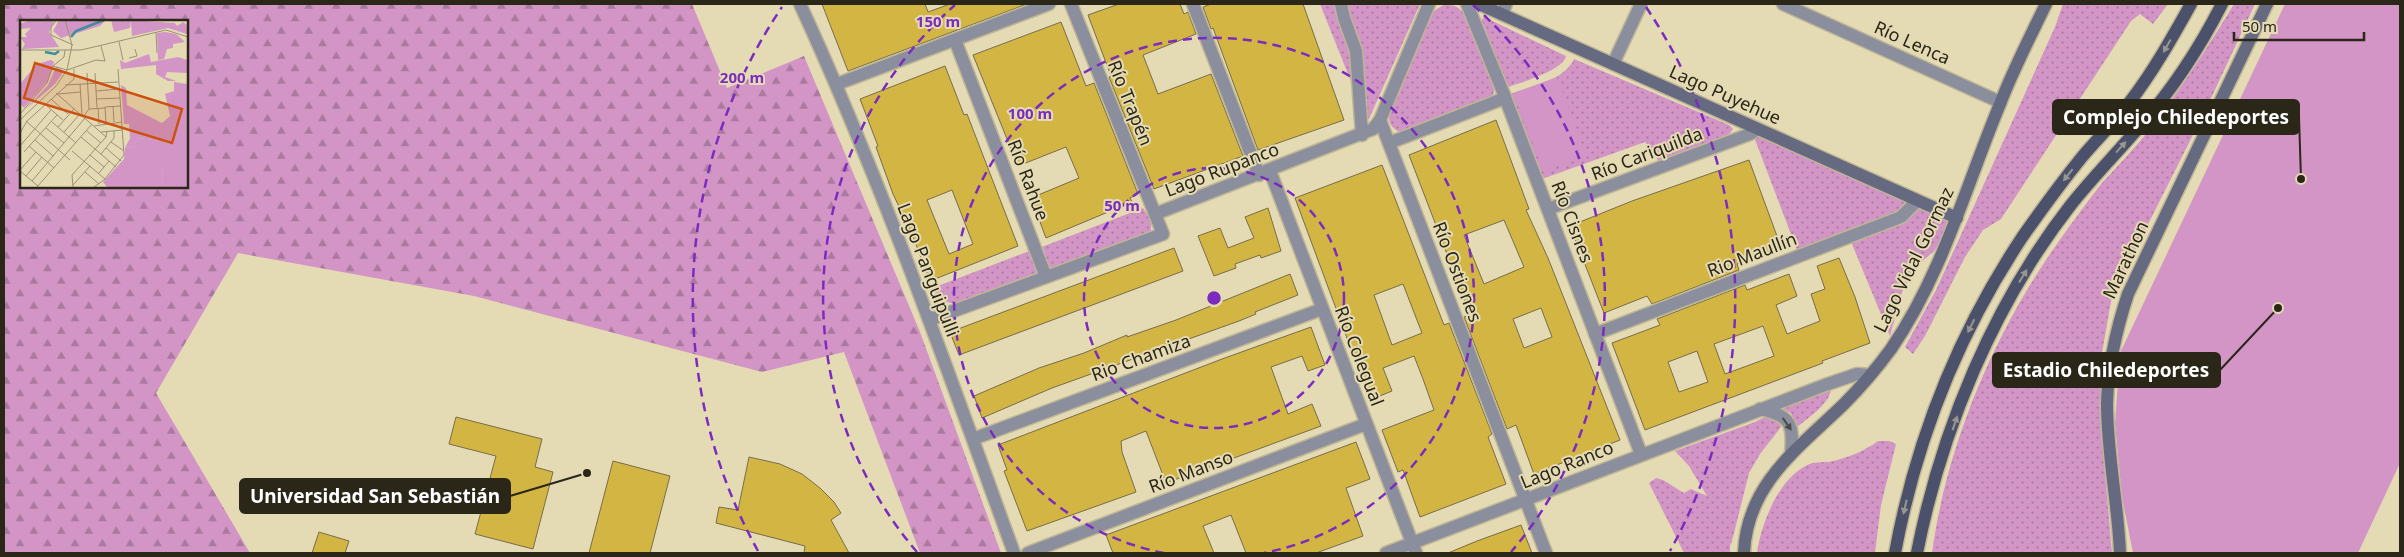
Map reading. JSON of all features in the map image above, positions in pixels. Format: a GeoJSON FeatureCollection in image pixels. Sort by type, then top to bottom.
{"type":"FeatureCollection","features":[{"type":"Feature","properties":{"kind":"main road"},"geometry":{"type":"LineString","coordinates":[[1895,553],[1917,462],[1932,413],[1994,283],[2053,195],[2083,156],[2130,103],[2162,55],[2191,4]]}},
{"type":"Feature","properties":{"kind":"main road"},"geometry":{"type":"LineString","coordinates":[[1917,553],[1938,468],[1964,396],[1984,350],[2017,287],[2070,206],[2141,125],[2179,75],[2222,4]]}},
{"type":"Feature","properties":{"kind":"street","name":"Lago Panguipulli"},"geometry":{"type":"LineString","coordinates":[[800,4],[837,84],[929,320],[1014,553]]}},
{"type":"Feature","properties":{"kind":"street"},"geometry":{"type":"LineString","coordinates":[[837,84],[1049,4]]}},
{"type":"Feature","properties":{"kind":"street","name":"Río Trapén"},"geometry":{"type":"LineString","coordinates":[[1072,4],[1155,214]]}},
{"type":"Feature","properties":{"kind":"street","name":"Río Colegual"},"geometry":{"type":"LineString","coordinates":[[1193,4],[1322,309],[1414,548]]}},
{"type":"Feature","properties":{"kind":"street"},"geometry":{"type":"LineString","coordinates":[[1341,4],[1356,51],[1362,135]]}},
{"type":"Feature","properties":{"kind":"street"},"geometry":{"type":"LineString","coordinates":[[1380,120],[1429,4]]}},
{"type":"Feature","properties":{"kind":"street","name":"Río Cisnes"},"geometry":{"type":"LineString","coordinates":[[1467,4],[1548,209],[1641,454]]}},
{"type":"Feature","properties":{"kind":"street","name":"Lago Puyehue"},"geometry":{"type":"LineString","coordinates":[[1479,4],[1504,9],[1613,64],[1957,218]]}},
{"type":"Feature","properties":{"kind":"street"},"geometry":{"type":"LineString","coordinates":[[1613,64],[1641,4]]}},
{"type":"Feature","properties":{"kind":"street","name":"Río Lenca"},"geometry":{"type":"LineString","coordinates":[[1783,4],[2000,102]]}},
{"type":"Feature","properties":{"kind":"street","name":"Lago Vidal Gormaz"},"geometry":{"type":"LineString","coordinates":[[1744,553],[1747,530],[1762,491],[1775,471],[1846,403],[1890,350],[1915,308],[1957,218],[2000,102],[2046,4]]}},
{"type":"Feature","properties":{"kind":"street","name":"Marathon"},"geometry":{"type":"LineString","coordinates":[[2120,553],[2107,404],[2110,363],[2120,317],[2128,294],[2267,4]]}},
{"type":"Feature","properties":{"kind":"street","name":"Río Rahue"},"geometry":{"type":"LineString","coordinates":[[955,40],[1046,277]]}},
{"type":"Feature","properties":{"kind":"street"},"geometry":{"type":"LineString","coordinates":[[1389,143],[1505,98]]}},
{"type":"Feature","properties":{"kind":"street","name":"Lago Rupanco"},"geometry":{"type":"LineString","coordinates":[[929,320],[1163,234],[1155,214],[1362,135],[1373,129],[1380,120]]}},
{"type":"Feature","properties":{"kind":"street","name":"Río Ostiones"},"geometry":{"type":"LineString","coordinates":[[1380,120],[1546,553]]}},
{"type":"Feature","properties":{"kind":"street","name":"Río Cariquilda"},"geometry":{"type":"LineString","coordinates":[[1548,209],[1750,134],[1757,129]]}},
{"type":"Feature","properties":{"kind":"street","name":"Rio Maullín"},"geometry":{"type":"LineString","coordinates":[[1595,334],[1901,217],[1917,201]]}},
{"type":"Feature","properties":{"kind":"street","name":"Rio Chamiza"},"geometry":{"type":"LineString","coordinates":[[973,439],[1322,309]]}},
{"type":"Feature","properties":{"kind":"street","name":"Lago Ranco"},"geometry":{"type":"LineString","coordinates":[[1386,553],[1414,548],[1526,500],[1760,409],[1850,376],[1857,374],[1870,375]]}},
{"type":"Feature","properties":{"kind":"street"},"geometry":{"type":"LineString","coordinates":[[1760,409],[1777,413],[1788,421],[1793,435],[1791,454]]}},
{"type":"Feature","properties":{"kind":"street","name":"Río Manso"},"geometry":{"type":"LineString","coordinates":[[1028,553],[1366,424]]}},
{"type":"Feature","properties":{"kind":"green space"},"geometry":{"type":"Polygon","coordinates":[[[4,4],[692,4],[727,88],[804,56],[920,332],[1001,553],[920,553],[844,352],[762,372],[474,296],[238,253],[156,393],[250,553],[4,553],[4,4]]]}},
{"type":"Feature","properties":{"kind":"green space"},"geometry":{"type":"Polygon","coordinates":[[[1320,4],[1420,4],[1369,119],[1366,119],[1320,4]]]}},
{"type":"Feature","properties":{"kind":"green space"},"geometry":{"type":"Polygon","coordinates":[[[1445,4],[1455,6],[1466,14],[1495,84],[1493,96],[1404,134],[1395,129],[1390,123],[1391,104],[1434,11],[1445,4]]]}},
{"type":"Feature","properties":{"kind":"green space"},"geometry":{"type":"Polygon","coordinates":[[[2063,4],[2168,4],[2153,24],[2140,14],[2131,21],[2001,219],[1983,230],[1965,257],[1925,336],[1913,354],[1905,347],[1936,290],[2055,27],[2063,4]]]}},
{"type":"Feature","properties":{"kind":"green space"},"geometry":{"type":"Polygon","coordinates":[[[2234,4],[2255,4],[2206,109],[2112,296],[2100,364],[2101,428],[2112,553],[1932,553],[1949,470],[1962,430],[1977,390],[2014,312],[2085,204],[2150,129],[2194,68],[2234,4]]]}},
{"type":"Feature","properties":{"kind":"green space"},"geometry":{"type":"Polygon","coordinates":[[[2285,4],[2400,4],[2400,463],[2358,553],[2133,553],[2122,497],[2115,424],[2120,353],[2285,4]]]}},
{"type":"Feature","properties":{"kind":"green space"},"geometry":{"type":"Polygon","coordinates":[[[1484,17],[1566,56],[1557,67],[1530,80],[1505,88],[1480,22],[1484,17]]]}},
{"type":"Feature","properties":{"kind":"green space"},"geometry":{"type":"Polygon","coordinates":[[[1574,59],[1729,125],[1733,129],[1727,137],[1660,163],[1645,142],[1542,179],[1510,94],[1555,78],[1563,73],[1574,59]]]}},
{"type":"Feature","properties":{"kind":"green space"},"geometry":{"type":"Polygon","coordinates":[[[1557,77],[1586,155],[1543,171],[1514,93],[1557,77]]]}},
{"type":"Feature","properties":{"kind":"green space"},"geometry":{"type":"Polygon","coordinates":[[[1758,136],[1914,206],[1957,218],[1934,251],[1919,264],[1902,292],[1890,336],[1847,232],[1797,250],[1754,137],[1758,136]]]}},
{"type":"Feature","properties":{"kind":"green space"},"geometry":{"type":"Polygon","coordinates":[[[1143,208],[1151,220],[1151,232],[1052,269],[1046,263],[1039,248],[1143,208]]]}},
{"type":"Feature","properties":{"kind":"green space"},"geometry":{"type":"Polygon","coordinates":[[[1032,250],[1038,274],[958,304],[946,302],[930,289],[1032,250]]]}},
{"type":"Feature","properties":{"kind":"green space"},"geometry":{"type":"Polygon","coordinates":[[[1827,388],[1831,390],[1826,400],[1797,427],[1791,413],[1781,408],[1827,388]]]}},
{"type":"Feature","properties":{"kind":"green space"},"geometry":{"type":"Polygon","coordinates":[[[1768,415],[1780,422],[1781,427],[1760,454],[1749,473],[1731,545],[1730,543],[1730,553],[1684,553],[1649,483],[1656,478],[1663,480],[1684,493],[1691,489],[1707,496],[1689,466],[1675,451],[1755,422],[1768,415]]]}},
{"type":"Feature","properties":{"kind":"green space"},"geometry":{"type":"Polygon","coordinates":[[[1878,441],[1889,441],[1896,444],[1881,505],[1875,553],[1757,553],[1763,528],[1774,500],[1791,477],[1802,468],[1813,463],[1829,462],[1848,456],[1878,441]]]}},
{"type":"Feature","properties":{"kind":"building"},"geometry":{"type":"Polygon","coordinates":[[[822,4],[925,4],[928,12],[950,4],[1027,4],[848,71],[822,4]]]}},
{"type":"Feature","properties":{"kind":"building"},"geometry":{"type":"Polygon","coordinates":[[[1119,4],[1180,4],[1184,14],[1188,12],[1196,34],[1143,55],[1158,94],[1211,74],[1243,156],[1154,189],[1109,77],[1111,76],[1088,15],[1119,4]]]}},
{"type":"Feature","properties":{"kind":"building"},"geometry":{"type":"Polygon","coordinates":[[[1211,4],[1303,4],[1344,120],[1258,150],[1213,28],[1211,29],[1203,7],[1211,4]]]}},
{"type":"Feature","properties":{"kind":"building"},"geometry":{"type":"Polygon","coordinates":[[[1061,22],[1086,86],[1094,83],[1138,194],[1130,198],[1132,202],[1046,238],[1031,198],[1079,178],[1066,147],[1018,166],[973,55],[1061,22]]]}},
{"type":"Feature","properties":{"kind":"building"},"geometry":{"type":"Polygon","coordinates":[[[945,66],[964,115],[967,114],[1018,246],[930,281],[912,234],[893,194],[876,147],[878,146],[860,99],[945,66]],[[952,190],[927,200],[949,254],[973,244],[952,190]]]}},
{"type":"Feature","properties":{"kind":"building"},"geometry":{"type":"Polygon","coordinates":[[[1496,120],[1529,209],[1526,210],[1548,258],[1620,440],[1534,474],[1516,425],[1507,429],[1464,317],[1469,315],[1462,293],[1409,155],[1496,120]],[[1504,220],[1464,235],[1484,284],[1524,267],[1504,220]],[[1541,308],[1513,319],[1524,348],[1552,337],[1541,308]]]}},
{"type":"Feature","properties":{"kind":"building"},"geometry":{"type":"Polygon","coordinates":[[[1749,160],[1781,247],[1737,264],[1739,270],[1652,304],[1647,296],[1604,313],[1570,226],[1632,201],[1749,160]]]}},
{"type":"Feature","properties":{"kind":"building"},"geometry":{"type":"Polygon","coordinates":[[[1382,165],[1444,325],[1449,323],[1492,434],[1488,437],[1506,484],[1420,517],[1403,470],[1398,472],[1382,430],[1434,410],[1414,356],[1383,368],[1392,391],[1370,400],[1295,198],[1382,165]],[[1403,284],[1374,295],[1392,345],[1422,333],[1403,284]]]}},
{"type":"Feature","properties":{"kind":"building"},"geometry":{"type":"Polygon","coordinates":[[[1268,208],[1281,251],[1261,258],[1260,255],[1235,264],[1236,268],[1214,276],[1198,236],[1220,228],[1228,248],[1254,238],[1245,217],[1268,208]]]}},
{"type":"Feature","properties":{"kind":"building"},"geometry":{"type":"Polygon","coordinates":[[[1174,248],[1183,271],[959,355],[950,332],[1174,248]]]}},
{"type":"Feature","properties":{"kind":"building"},"geometry":{"type":"Polygon","coordinates":[[[1839,258],[1855,297],[1870,343],[1822,361],[1823,363],[1645,430],[1612,343],[1660,325],[1657,319],[1745,285],[1747,290],[1789,274],[1797,296],[1776,305],[1787,334],[1820,321],[1811,294],[1825,289],[1817,266],[1839,258]],[[1763,326],[1714,344],[1725,374],[1774,356],[1763,326]],[[1697,351],[1668,362],[1679,392],[1708,382],[1697,351]]]}},
{"type":"Feature","properties":{"kind":"building"},"geometry":{"type":"Polygon","coordinates":[[[1290,274],[1298,295],[1255,312],[1256,314],[1239,321],[1052,388],[982,418],[974,396],[1039,368],[1084,353],[1127,335],[1127,337],[1176,320],[1290,274]]]}},
{"type":"Feature","properties":{"kind":"building"},"geometry":{"type":"Polygon","coordinates":[[[1311,327],[1325,365],[1308,371],[1302,356],[1271,367],[1288,414],[1312,404],[1321,426],[1166,483],[1146,431],[1121,441],[1122,452],[1136,492],[1027,531],[1004,471],[1007,470],[998,445],[1311,327]]]}},
{"type":"Feature","properties":{"kind":"building"},"geometry":{"type":"Polygon","coordinates":[[[456,417],[542,439],[535,467],[553,472],[533,549],[475,534],[496,456],[449,444],[456,417]]]}},
{"type":"Feature","properties":{"kind":"building"},"geometry":{"type":"Polygon","coordinates":[[[1356,442],[1370,479],[1346,488],[1363,536],[1316,553],[1246,553],[1231,515],[1203,526],[1214,553],[1113,553],[1106,535],[1356,442]]]}},
{"type":"Feature","properties":{"kind":"building"},"geometry":{"type":"Polygon","coordinates":[[[749,457],[780,464],[802,474],[820,488],[834,502],[841,513],[831,520],[849,553],[804,553],[805,546],[716,523],[719,507],[738,510],[749,457]]]}},
{"type":"Feature","properties":{"kind":"building"},"geometry":{"type":"Polygon","coordinates":[[[613,461],[670,476],[650,553],[589,553],[613,461]]]}},
{"type":"Feature","properties":{"kind":"building"},"geometry":{"type":"Polygon","coordinates":[[[1521,525],[1532,553],[1448,553],[1477,541],[1521,525]]]}},
{"type":"Feature","properties":{"kind":"building"},"geometry":{"type":"Polygon","coordinates":[[[319,532],[349,541],[345,553],[312,553],[319,532]]]}},
{"type":"Feature","properties":{"kind":"place","name":"Complejo Chiledeportes"},"geometry":{"type":"Point","coordinates":[2301,179]}},
{"type":"Feature","properties":{"kind":"place","name":"Estadio Chiledeportes"},"geometry":{"type":"Point","coordinates":[2278,308]}},
{"type":"Feature","properties":{"kind":"place","name":"Universidad San Sebastián"},"geometry":{"type":"Point","coordinates":[587,473]}}]}
